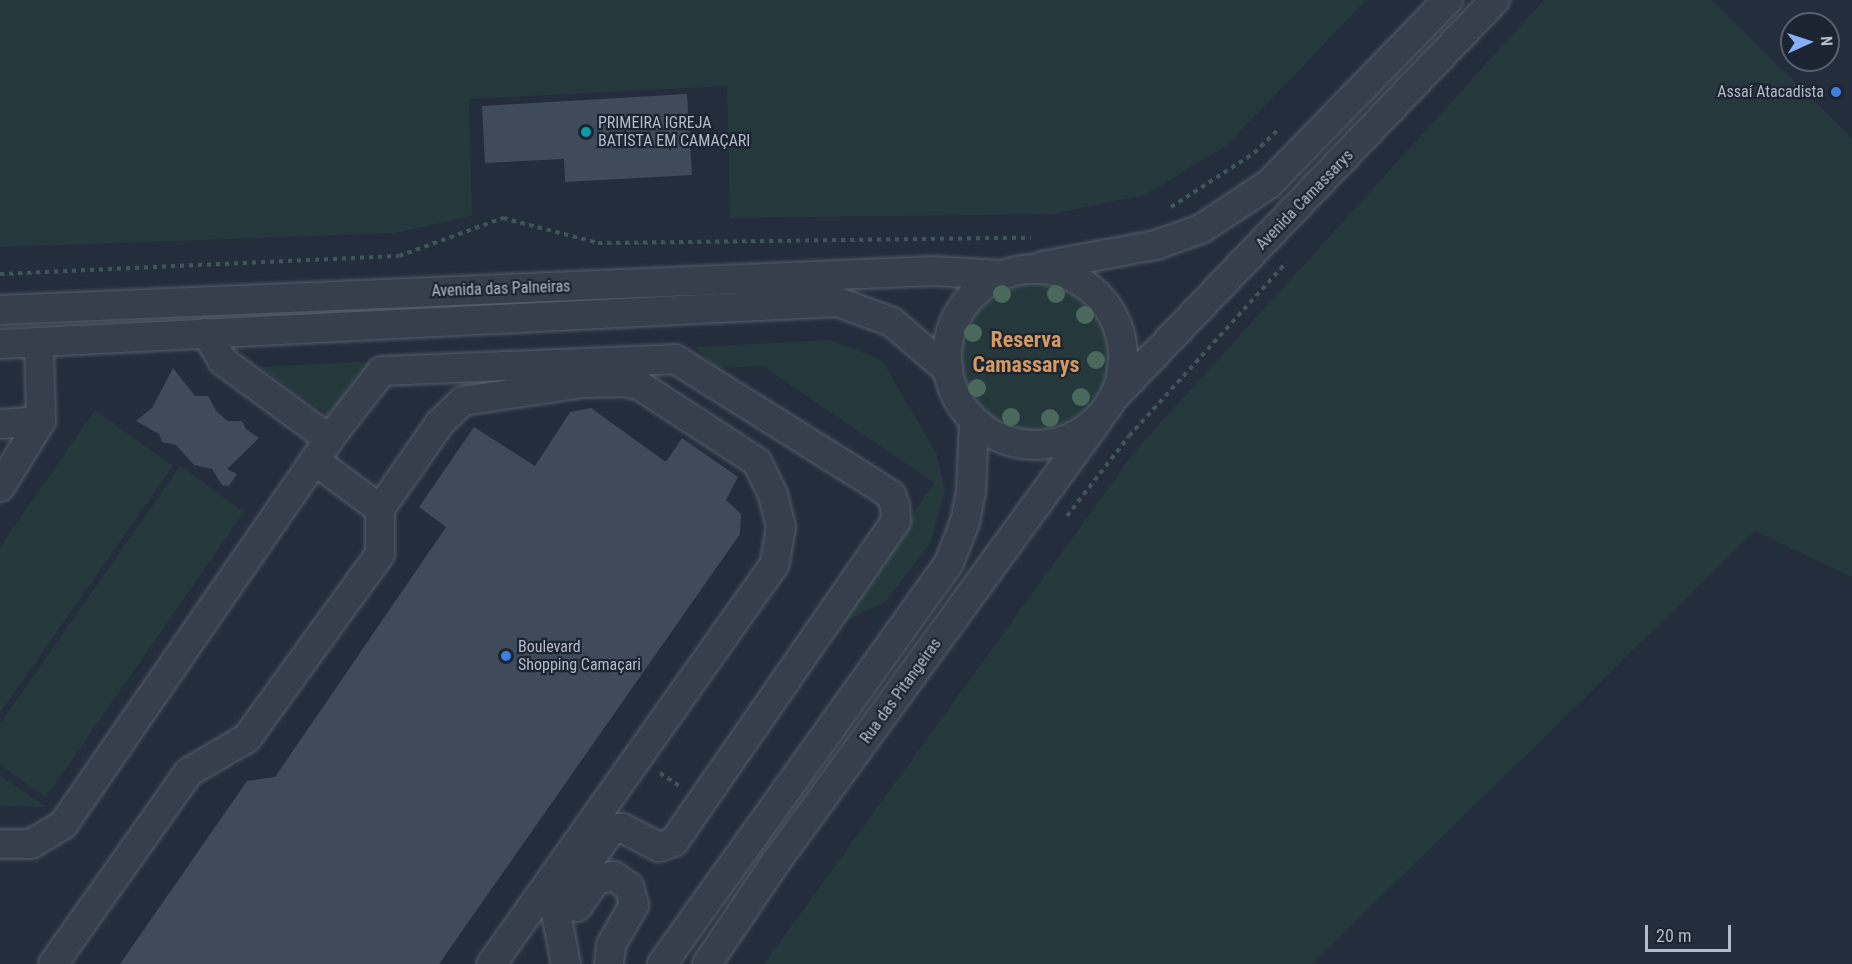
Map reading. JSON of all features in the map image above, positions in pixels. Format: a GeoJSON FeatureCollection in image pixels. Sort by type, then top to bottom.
{"type":"FeatureCollection","features":[{"type":"Feature","properties":{"kind":"street"},"geometry":{"type":"LineString","coordinates":[[1029,269],[1056,271],[1080,281],[1101,298],[1115,320],[1122,346],[1122,373],[1106,409],[1076,436],[1050,444],[1022,445],[996,436],[974,421],[957,397],[948,370],[948,341],[958,313],[977,291],[1001,275],[1029,269],[1156,245],[1201,229],[1269,184],[1448,0]]}},
{"type":"Feature","properties":{"kind":"street","name":"Avenida Camassarys"},"geometry":{"type":"LineString","coordinates":[[1106,409],[1495,0]]}},
{"type":"Feature","properties":{"kind":"street","name":"Avenida das Palneiras"},"geometry":{"type":"LineString","coordinates":[[0,310],[933,271],[1001,275]]}},
{"type":"Feature","properties":{"kind":"street","name":"Avenida das Palneiras"},"geometry":{"type":"LineString","coordinates":[[0,344],[838,302],[892,322],[948,370]]}},
{"type":"Feature","properties":{"kind":"street"},"geometry":{"type":"LineString","coordinates":[[53,964],[189,772],[247,738],[380,554],[383,529],[380,509],[321,449],[223,361],[206,333]]}},
{"type":"Feature","properties":{"kind":"street"},"geometry":{"type":"LineString","coordinates":[[0,487],[41,421],[39,342]]}},
{"type":"Feature","properties":{"kind":"street"},"geometry":{"type":"LineString","coordinates":[[0,844],[31,844],[63,825],[321,449],[382,371],[675,359],[891,495],[896,521],[674,842],[659,847],[622,828],[612,829],[555,908],[566,957]]}},
{"type":"Feature","properties":{"kind":"street"},"geometry":{"type":"LineString","coordinates":[[380,509],[440,423],[463,401],[582,383],[639,385],[757,462],[772,495],[781,526],[774,565],[492,964]]}},
{"type":"Feature","properties":{"kind":"street","name":"Rua das Pitangeiras"},"geometry":{"type":"LineString","coordinates":[[707,964],[775,863],[1106,409]]}},
{"type":"Feature","properties":{"kind":"street"},"geometry":{"type":"LineString","coordinates":[[0,424],[41,421]]}},
{"type":"Feature","properties":{"kind":"street","name":"Rua das Pitangeiras"},"geometry":{"type":"LineString","coordinates":[[662,964],[949,563],[965,522],[971,492],[974,421]]}},
{"type":"Feature","properties":{"kind":"street"},"geometry":{"type":"LineString","coordinates":[[566,957],[578,903],[596,880],[615,876],[629,887],[633,905],[611,945],[609,964]]}},
{"type":"Feature","properties":{"kind":"path"},"geometry":{"type":"LineString","coordinates":[[1164,211],[1254,153],[1287,121]]}},
{"type":"Feature","properties":{"kind":"path"},"geometry":{"type":"LineString","coordinates":[[0,274],[399,256],[503,218],[598,243],[1039,238]]}},
{"type":"Feature","properties":{"kind":"path"},"geometry":{"type":"LineString","coordinates":[[1064,519],[1129,436],[1294,254]]}},
{"type":"Feature","properties":{"kind":"path"},"geometry":{"type":"LineString","coordinates":[[638,758],[703,802]]}},
{"type":"Feature","properties":{"kind":"green space"},"geometry":{"type":"Polygon","coordinates":[[[0,0],[1366,0],[1227,145],[1145,195],[1052,214],[730,218],[727,86],[469,99],[472,216],[395,233],[0,247],[0,0]]]}},
{"type":"Feature","properties":{"kind":"green space"},"geometry":{"type":"Polygon","coordinates":[[[1544,0],[1712,0],[1780,68],[1780,72],[1785,72],[1852,139],[1852,577],[1755,531],[1312,964],[764,964],[1136,450],[1544,0]]]}},
{"type":"Feature","properties":{"kind":"green space"},"geometry":{"type":"Polygon","coordinates":[[[1035,278],[1050,279],[1065,284],[1090,301],[1107,326],[1112,341],[1112,371],[1107,386],[1090,411],[1065,428],[1050,433],[1035,434],[1020,433],[1005,428],[980,411],[963,386],[958,371],[957,356],[958,341],[963,326],[980,301],[1005,284],[1020,279],[1035,278]]]}},
{"type":"Feature","properties":{"kind":"green space"},"geometry":{"type":"Polygon","coordinates":[[[830,340],[882,360],[937,455],[945,490],[931,542],[886,601],[835,627],[934,483],[763,366],[717,368],[695,347],[830,340]]]}},
{"type":"Feature","properties":{"kind":"green space"},"geometry":{"type":"Polygon","coordinates":[[[379,361],[332,418],[260,367],[379,361]]]}},
{"type":"Feature","properties":{"kind":"green space"},"geometry":{"type":"Polygon","coordinates":[[[95,410],[173,466],[0,713],[0,547],[95,410]]]}},
{"type":"Feature","properties":{"kind":"green space"},"geometry":{"type":"Polygon","coordinates":[[[180,466],[244,512],[46,797],[0,765],[0,724],[180,466]]]}},
{"type":"Feature","properties":{"kind":"green space"},"geometry":{"type":"Polygon","coordinates":[[[0,776],[47,807],[0,806],[0,776]]]}},
{"type":"Feature","properties":{"kind":"building","name":"PRIMEIRA IGREJA BATISTA EM CAMAÇARI"},"geometry":{"type":"Polygon","coordinates":[[[687,94],[692,175],[565,182],[564,159],[485,163],[482,106],[687,94]]]}},
{"type":"Feature","properties":{"kind":"building"},"geometry":{"type":"Polygon","coordinates":[[[173,368],[195,396],[208,396],[217,412],[228,421],[242,421],[246,429],[259,438],[227,469],[237,474],[229,486],[222,485],[212,469],[194,465],[176,445],[162,442],[159,434],[136,421],[152,408],[173,368]]]}},
{"type":"Feature","properties":{"kind":"building","name":"Boulevard Shopping Camaçari"},"geometry":{"type":"Polygon","coordinates":[[[591,408],[666,462],[682,438],[738,477],[726,500],[741,514],[740,534],[439,964],[120,964],[247,781],[275,777],[446,527],[419,507],[474,427],[535,466],[570,412],[591,408]]]}},
{"type":"Feature","properties":{"kind":"place","name":"Assaí Atacadista"},"geometry":{"type":"Point","coordinates":[1836,92]}},
{"type":"Feature","properties":{"kind":"place","name":"PRIMEIRA IGREJA BATISTA EM CAMAÇARI"},"geometry":{"type":"Point","coordinates":[586,132]}},
{"type":"Feature","properties":{"kind":"place","name":"Boulevard Shopping Camaçari"},"geometry":{"type":"Point","coordinates":[506,656]}},
{"type":"Feature","properties":{"kind":"district","name":"Reserva Camassarys"},"geometry":{"type":"Point","coordinates":[1026,352]}}]}
